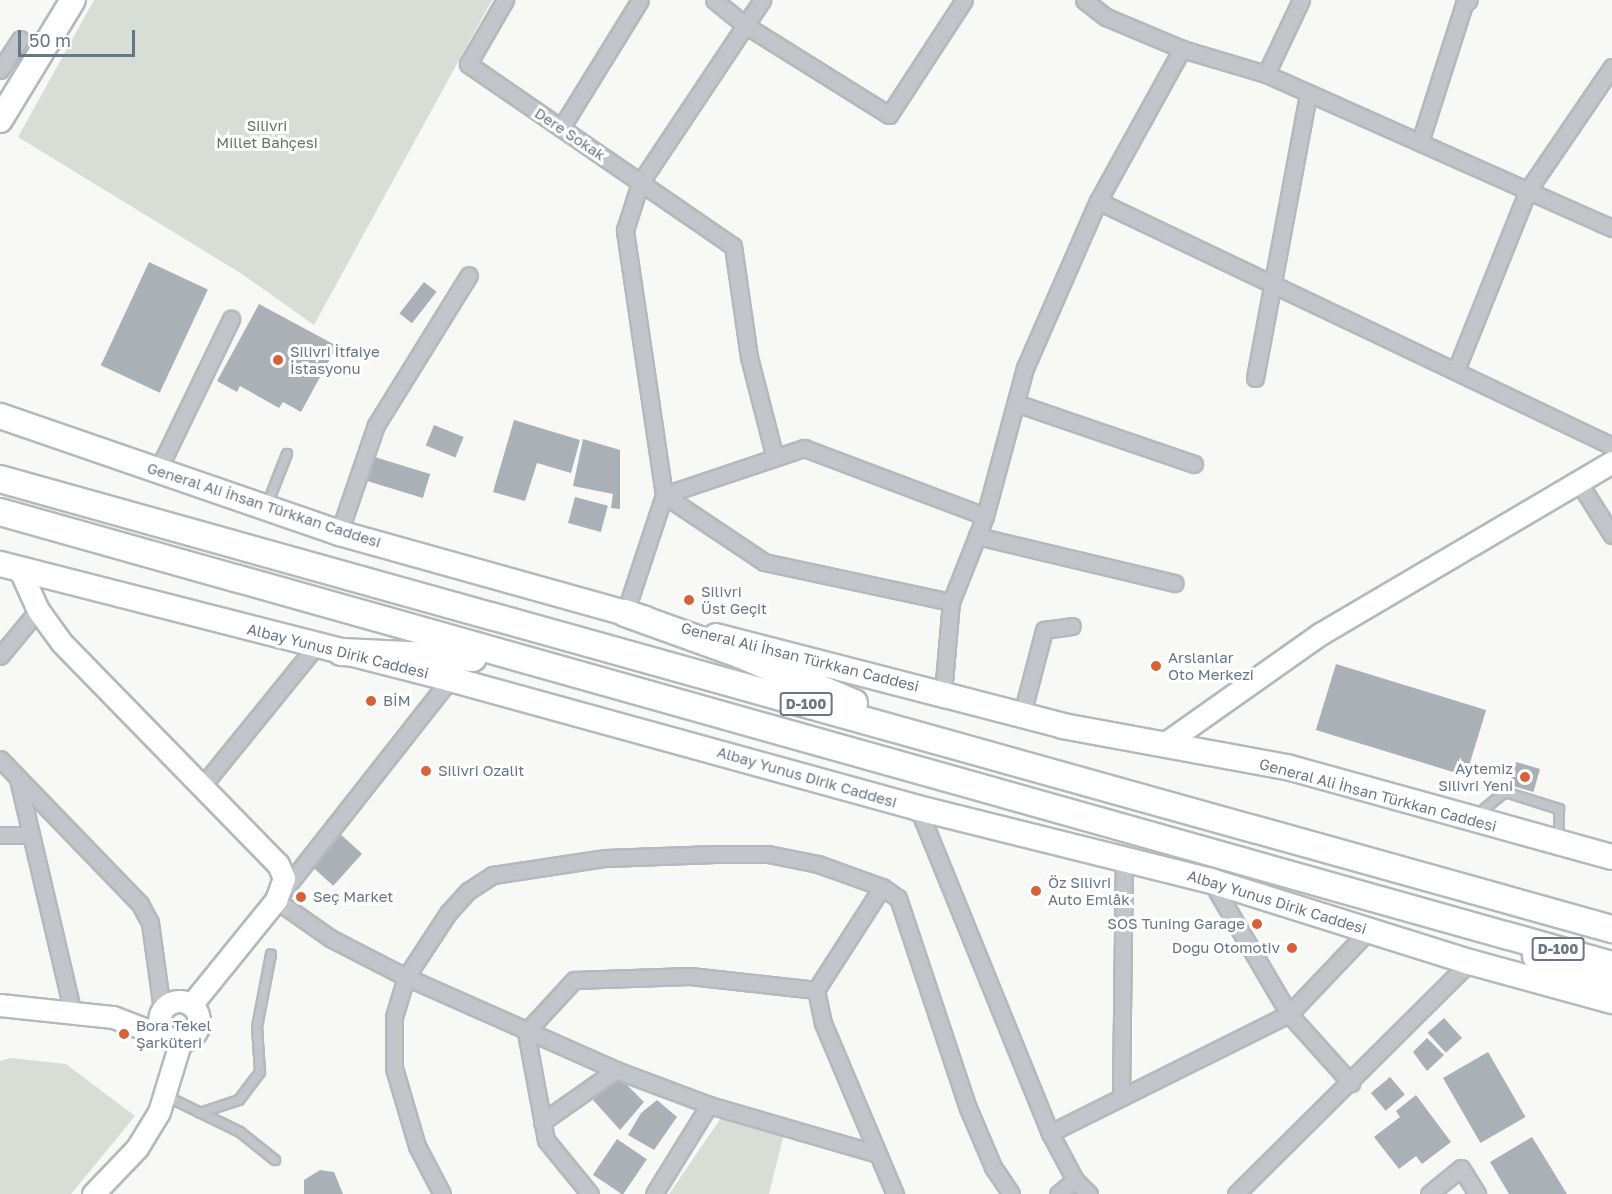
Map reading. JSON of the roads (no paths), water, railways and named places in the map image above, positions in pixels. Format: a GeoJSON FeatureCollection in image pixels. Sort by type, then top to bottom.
{"type":"FeatureCollection","features":[{"type":"Feature","properties":{"kind":"highway","name":"D-100"},"geometry":{"type":"LineString","coordinates":[[0,479],[1612,929]]}},
{"type":"Feature","properties":{"kind":"highway","name":"D-100"},"geometry":{"type":"LineString","coordinates":[[0,512],[525,662],[1612,964]]}},
{"type":"Feature","properties":{"kind":"highway"},"geometry":{"type":"LineString","coordinates":[[625,613],[739,654],[928,738]]}},
{"type":"Feature","properties":{"kind":"highway"},"geometry":{"type":"LineString","coordinates":[[341,652],[525,662]]}},
{"type":"Feature","properties":{"kind":"highway"},"geometry":{"type":"LineString","coordinates":[[1503,934],[1527,951],[1612,987]]}},
{"type":"Feature","properties":{"kind":"main road"},"geometry":{"type":"LineString","coordinates":[[0,120],[73,0]]}},
{"type":"Feature","properties":{"kind":"main road","name":"General Ali İhsan Türkkan Caddesi"},"geometry":{"type":"LineString","coordinates":[[0,416],[267,506],[339,533],[625,613],[1022,714],[1287,767],[1559,845],[1612,856]]}},
{"type":"Feature","properties":{"kind":"main road"},"geometry":{"type":"LineString","coordinates":[[1164,744],[1320,634],[1612,462]]}},
{"type":"Feature","properties":{"kind":"main road"},"geometry":{"type":"LineString","coordinates":[[9,566],[62,642],[278,864],[284,878],[276,900],[191,1005]]}},
{"type":"Feature","properties":{"kind":"main road","name":"Albay Yunus Dirik Caddesi"},"geometry":{"type":"LineString","coordinates":[[9,566],[450,679],[918,808],[1211,881],[1470,962],[1612,1001]]}},
{"type":"Feature","properties":{"kind":"main road"},"geometry":{"type":"LineString","coordinates":[[0,1005],[112,1017],[175,1039],[193,1035],[199,1023],[191,1005],[179,1001],[162,1010],[112,1017]]}},
{"type":"Feature","properties":{"kind":"main road"},"geometry":{"type":"LineString","coordinates":[[162,1010],[160,1028],[175,1039]]}},
{"type":"Feature","properties":{"kind":"main road"},"geometry":{"type":"LineString","coordinates":[[93,1194],[137,1148],[165,1095],[175,1039]]}},
{"type":"Feature","properties":{"kind":"street","name":"Dere Sokak"},"geometry":{"type":"LineString","coordinates":[[505,0],[468,64],[733,246],[749,357],[775,458]]}},
{"type":"Feature","properties":{"kind":"street"},"geometry":{"type":"LineString","coordinates":[[561,128],[640,0]]}},
{"type":"Feature","properties":{"kind":"street"},"geometry":{"type":"LineString","coordinates":[[714,0],[745,25],[889,115],[964,0]]}},
{"type":"Feature","properties":{"kind":"street"},"geometry":{"type":"LineString","coordinates":[[625,613],[664,495],[625,230],[640,183],[762,0]]}},
{"type":"Feature","properties":{"kind":"street"},"geometry":{"type":"LineString","coordinates":[[1084,0],[1106,17],[1182,49],[1266,74],[1308,96],[1420,142],[1612,228]]}},
{"type":"Feature","properties":{"kind":"street"},"geometry":{"type":"LineString","coordinates":[[1106,17],[1108,0]]}},
{"type":"Feature","properties":{"kind":"street"},"geometry":{"type":"LineString","coordinates":[[1266,74],[1301,0]]}},
{"type":"Feature","properties":{"kind":"street"},"geometry":{"type":"LineString","coordinates":[[1420,142],[1464,4],[1469,0]]}},
{"type":"Feature","properties":{"kind":"street"},"geometry":{"type":"LineString","coordinates":[[0,70],[20,39]]}},
{"type":"Feature","properties":{"kind":"street"},"geometry":{"type":"LineString","coordinates":[[943,693],[951,602],[985,516],[1025,368],[1098,201],[1182,49]]}},
{"type":"Feature","properties":{"kind":"street"},"geometry":{"type":"LineString","coordinates":[[1456,370],[1528,190],[1612,67]]}},
{"type":"Feature","properties":{"kind":"street"},"geometry":{"type":"LineString","coordinates":[[1255,378],[1308,96]]}},
{"type":"Feature","properties":{"kind":"street"},"geometry":{"type":"LineString","coordinates":[[1098,201],[1612,446]]}},
{"type":"Feature","properties":{"kind":"street"},"geometry":{"type":"LineString","coordinates":[[339,533],[376,425],[469,275]]}},
{"type":"Feature","properties":{"kind":"street"},"geometry":{"type":"LineString","coordinates":[[158,470],[231,319]]}},
{"type":"Feature","properties":{"kind":"street"},"geometry":{"type":"LineString","coordinates":[[1016,403],[1194,464]]}},
{"type":"Feature","properties":{"kind":"street"},"geometry":{"type":"LineString","coordinates":[[664,495],[804,448],[985,516]]}},
{"type":"Feature","properties":{"kind":"street"},"geometry":{"type":"LineString","coordinates":[[1578,481],[1612,535]]}},
{"type":"Feature","properties":{"kind":"street"},"geometry":{"type":"LineString","coordinates":[[664,495],[764,562],[951,602]]}},
{"type":"Feature","properties":{"kind":"street"},"geometry":{"type":"LineString","coordinates":[[977,536],[1173,583]]}},
{"type":"Feature","properties":{"kind":"street"},"geometry":{"type":"LineString","coordinates":[[0,656],[38,610]]}},
{"type":"Feature","properties":{"kind":"street"},"geometry":{"type":"LineString","coordinates":[[1022,714],[1044,630],[1072,626]]}},
{"type":"Feature","properties":{"kind":"street"},"geometry":{"type":"LineString","coordinates":[[203,785],[316,646]]}},
{"type":"Feature","properties":{"kind":"street"},"geometry":{"type":"LineString","coordinates":[[450,679],[276,900],[330,938],[406,977],[615,1070],[710,1105],[878,1154]]}},
{"type":"Feature","properties":{"kind":"street"},"geometry":{"type":"LineString","coordinates":[[0,759],[140,903],[150,923],[162,1010]]}},
{"type":"Feature","properties":{"kind":"street"},"geometry":{"type":"LineString","coordinates":[[18,779],[29,834],[73,1012]]}},
{"type":"Feature","properties":{"kind":"street"},"geometry":{"type":"LineString","coordinates":[[918,808],[1050,1133],[1075,1180],[1089,1194]]}},
{"type":"Feature","properties":{"kind":"street"},"geometry":{"type":"LineString","coordinates":[[0,835],[29,834]]}},
{"type":"Feature","properties":{"kind":"street"},"geometry":{"type":"LineString","coordinates":[[442,1194],[417,1146],[394,1068],[394,1017],[406,977],[448,913],[468,891],[493,875],[606,858],[768,854],[818,864],[882,886],[898,898],[968,1108],[993,1167],[1011,1194]]}},
{"type":"Feature","properties":{"kind":"street"},"geometry":{"type":"LineString","coordinates":[[1122,1097],[1124,859]]}},
{"type":"Feature","properties":{"kind":"street"},"geometry":{"type":"LineString","coordinates":[[1211,881],[1289,1014],[1351,1083]]}},
{"type":"Feature","properties":{"kind":"street"},"geometry":{"type":"LineString","coordinates":[[882,886],[816,990],[823,1023],[895,1194]]}},
{"type":"Feature","properties":{"kind":"street"},"geometry":{"type":"LineString","coordinates":[[1050,1133],[1289,1014],[1369,930]]}},
{"type":"Feature","properties":{"kind":"street"},"geometry":{"type":"LineString","coordinates":[[1236,1194],[1351,1083],[1470,962]]}},
{"type":"Feature","properties":{"kind":"street"},"geometry":{"type":"LineString","coordinates":[[526,1032],[574,980],[690,976],[816,990]]}},
{"type":"Feature","properties":{"kind":"street"},"geometry":{"type":"LineString","coordinates":[[526,1032],[546,1140],[590,1194]]}},
{"type":"Feature","properties":{"kind":"street"},"geometry":{"type":"LineString","coordinates":[[542,1122],[615,1070]]}},
{"type":"Feature","properties":{"kind":"street"},"geometry":{"type":"LineString","coordinates":[[654,1194],[710,1105]]}},
{"type":"Feature","properties":{"kind":"street"},"geometry":{"type":"LineString","coordinates":[[1430,1194],[1461,1168],[1477,1194]]}},
{"type":"Feature","properties":{"kind":"street"},"geometry":{"type":"LineString","coordinates":[[1058,1194],[1075,1180]]}},
{"type":"Feature","properties":{"kind":"lane"},"geometry":{"type":"LineString","coordinates":[[267,506],[287,454]]}},
{"type":"Feature","properties":{"kind":"lane"},"geometry":{"type":"LineString","coordinates":[[1472,819],[1505,792],[1559,809],[1559,845]]}},
{"type":"Feature","properties":{"kind":"lane"},"geometry":{"type":"LineString","coordinates":[[200,1113],[239,1100],[260,1072],[257,1027],[271,954]]}},
{"type":"Feature","properties":{"kind":"lane"},"geometry":{"type":"LineString","coordinates":[[165,1095],[240,1132],[276,1160]]}},
{"type":"Feature","properties":{"kind":"place","name":"Silivri İtfaiye İstasyonu"},"geometry":{"type":"Point","coordinates":[278,360]}},
{"type":"Feature","properties":{"kind":"place","name":"Silivri Üst Geçit"},"geometry":{"type":"Point","coordinates":[689,600]}},
{"type":"Feature","properties":{"kind":"place","name":"Arslanlar Oto Merkezi"},"geometry":{"type":"Point","coordinates":[1156,666]}},
{"type":"Feature","properties":{"kind":"place","name":"BİM"},"geometry":{"type":"Point","coordinates":[371,701]}},
{"type":"Feature","properties":{"kind":"place","name":"Silivri Ozalit"},"geometry":{"type":"Point","coordinates":[426,771]}},
{"type":"Feature","properties":{"kind":"place","name":"Aytemiz Silivri Yeni"},"geometry":{"type":"Point","coordinates":[1525,777]}},
{"type":"Feature","properties":{"kind":"place","name":"Öz Silivri Auto Emlâk"},"geometry":{"type":"Point","coordinates":[1036,891]}},
{"type":"Feature","properties":{"kind":"place","name":"Seç Market"},"geometry":{"type":"Point","coordinates":[301,897]}},
{"type":"Feature","properties":{"kind":"place","name":"SOS Tuning Garage"},"geometry":{"type":"Point","coordinates":[1257,924]}},
{"type":"Feature","properties":{"kind":"place","name":"Doğu Otomotiv"},"geometry":{"type":"Point","coordinates":[1292,948]}},
{"type":"Feature","properties":{"kind":"place","name":"Bora Tekel Şarküteri"},"geometry":{"type":"Point","coordinates":[124,1034]}},
{"type":"Feature","properties":{"kind":"park label","name":"Silivri Millet Bahçesi"},"geometry":{"type":"Point","coordinates":[267,134]}}]}
